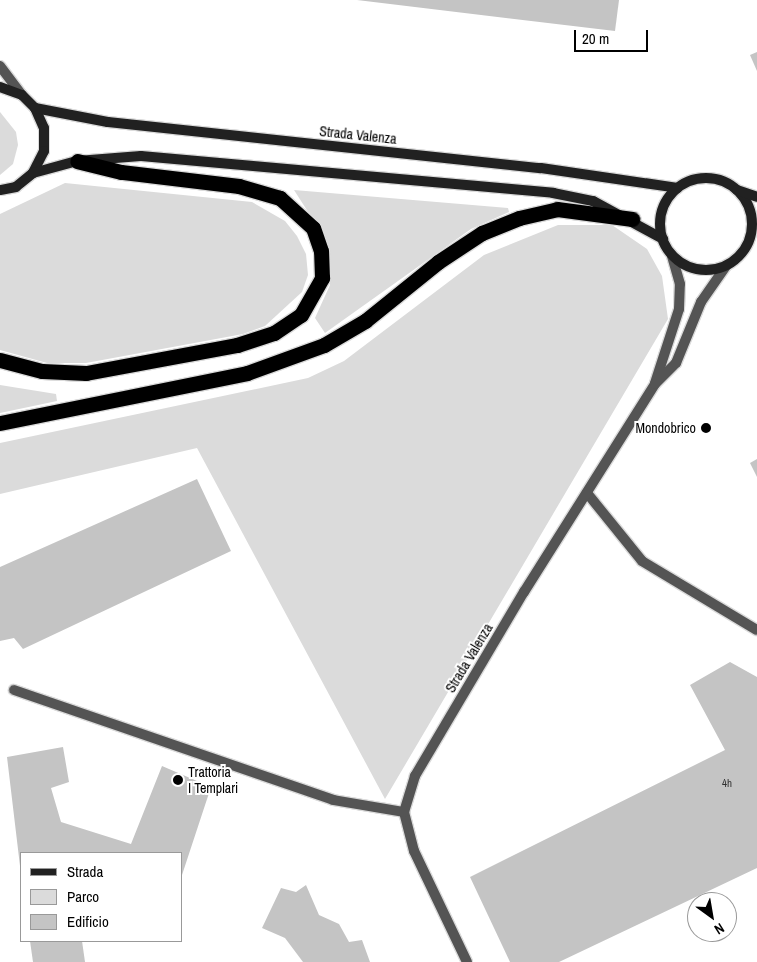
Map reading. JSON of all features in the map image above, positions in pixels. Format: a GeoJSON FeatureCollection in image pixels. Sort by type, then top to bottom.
{"type":"FeatureCollection","features":[{"type":"Feature","properties":{"kind":"highway"},"geometry":{"type":"LineString","coordinates":[[0,360],[42,371],[86,373],[237,345],[274,333],[301,315],[322,278],[321,251],[313,228],[280,198],[239,186],[121,172],[77,161]]}},
{"type":"Feature","properties":{"kind":"highway"},"geometry":{"type":"LineString","coordinates":[[0,423],[247,373],[324,345],[365,321],[438,262],[482,233],[519,218],[557,209],[632,219]]}},
{"type":"Feature","properties":{"kind":"main road"},"geometry":{"type":"LineString","coordinates":[[0,87],[22,95],[35,108],[44,128],[44,151],[33,173],[16,187],[0,190]]}},
{"type":"Feature","properties":{"kind":"main road","name":"Strada Valenza"},"geometry":{"type":"LineString","coordinates":[[35,108],[108,122],[541,168],[678,188],[708,178],[757,197]]}},
{"type":"Feature","properties":{"kind":"main road","name":"Strada Valenza"},"geometry":{"type":"LineString","coordinates":[[33,173],[77,161],[140,156],[553,193],[593,201],[632,219],[662,240],[672,256],[688,267],[708,271],[726,266],[757,244]]}},
{"type":"Feature","properties":{"kind":"main road"},"geometry":{"type":"LineString","coordinates":[[662,240],[660,221],[666,202],[678,188]]}},
{"type":"Feature","properties":{"kind":"main road"},"geometry":{"type":"LineString","coordinates":[[737,190],[748,204],[753,221],[742,254]]}},
{"type":"Feature","properties":{"kind":"street"},"geometry":{"type":"LineString","coordinates":[[0,66],[22,95]]}},
{"type":"Feature","properties":{"kind":"street","name":"Strada Valenza"},"geometry":{"type":"LineString","coordinates":[[655,384],[679,309],[680,284],[672,256]]}},
{"type":"Feature","properties":{"kind":"street","name":"Strada Valenza"},"geometry":{"type":"LineString","coordinates":[[404,812],[415,776],[655,384],[676,363],[701,302],[726,266]]}},
{"type":"Feature","properties":{"kind":"street"},"geometry":{"type":"LineString","coordinates":[[587,493],[642,561],[757,630]]}},
{"type":"Feature","properties":{"kind":"street"},"geometry":{"type":"LineString","coordinates":[[14,690],[332,800],[404,812],[414,851],[467,962]]}},
{"type":"Feature","properties":{"kind":"green space"},"geometry":{"type":"Polygon","coordinates":[[[0,112],[16,132],[18,145],[13,164],[0,175],[0,112]]]}},
{"type":"Feature","properties":{"kind":"green space"},"geometry":{"type":"Polygon","coordinates":[[[65,183],[252,202],[285,221],[297,236],[306,254],[308,275],[302,292],[265,326],[243,334],[86,363],[47,363],[0,350],[0,214],[65,183]]]}},
{"type":"Feature","properties":{"kind":"green space"},"geometry":{"type":"Polygon","coordinates":[[[294,190],[508,208],[509,212],[471,229],[325,333],[315,318],[330,285],[326,240],[294,190]]]}},
{"type":"Feature","properties":{"kind":"green space"},"geometry":{"type":"Polygon","coordinates":[[[558,225],[612,225],[647,249],[662,276],[668,319],[385,799],[197,448],[0,494],[0,443],[308,378],[344,361],[484,255],[558,225]]]}},
{"type":"Feature","properties":{"kind":"green space"},"geometry":{"type":"Polygon","coordinates":[[[0,385],[56,394],[57,401],[0,413],[0,385]]]}},
{"type":"Feature","properties":{"kind":"building"},"geometry":{"type":"Polygon","coordinates":[[[357,0],[619,0],[615,31],[357,0]]]}},
{"type":"Feature","properties":{"kind":"building"},"geometry":{"type":"Polygon","coordinates":[[[757,52],[757,71],[750,55],[757,52]]]}},
{"type":"Feature","properties":{"kind":"building"},"geometry":{"type":"Polygon","coordinates":[[[757,459],[757,477],[750,463],[757,459]]]}},
{"type":"Feature","properties":{"kind":"building"},"geometry":{"type":"Polygon","coordinates":[[[197,479],[231,551],[23,649],[14,638],[0,641],[0,567],[197,479]]]}},
{"type":"Feature","properties":{"kind":"building"},"geometry":{"type":"Polygon","coordinates":[[[730,662],[757,677],[757,868],[706,892],[687,892],[687,901],[559,962],[510,962],[470,877],[725,750],[690,685],[730,662]]]}},
{"type":"Feature","properties":{"kind":"building"},"geometry":{"type":"Polygon","coordinates":[[[63,747],[69,782],[51,788],[61,822],[131,844],[162,766],[211,787],[182,875],[182,852],[20,852],[20,866],[7,757],[63,747]]]}},
{"type":"Feature","properties":{"kind":"building"},"geometry":{"type":"Polygon","coordinates":[[[306,885],[319,915],[339,924],[349,942],[362,940],[370,962],[303,962],[285,938],[262,928],[281,888],[296,892],[306,885]]]}},
{"type":"Feature","properties":{"kind":"building"},"geometry":{"type":"Polygon","coordinates":[[[30,942],[82,942],[85,962],[33,962],[30,942]]]}},
{"type":"Feature","properties":{"kind":"place","name":"Mondobrico"},"geometry":{"type":"Point","coordinates":[706,428]}},
{"type":"Feature","properties":{"kind":"place","name":"Trattoria I Templari"},"geometry":{"type":"Point","coordinates":[178,780]}}]}
